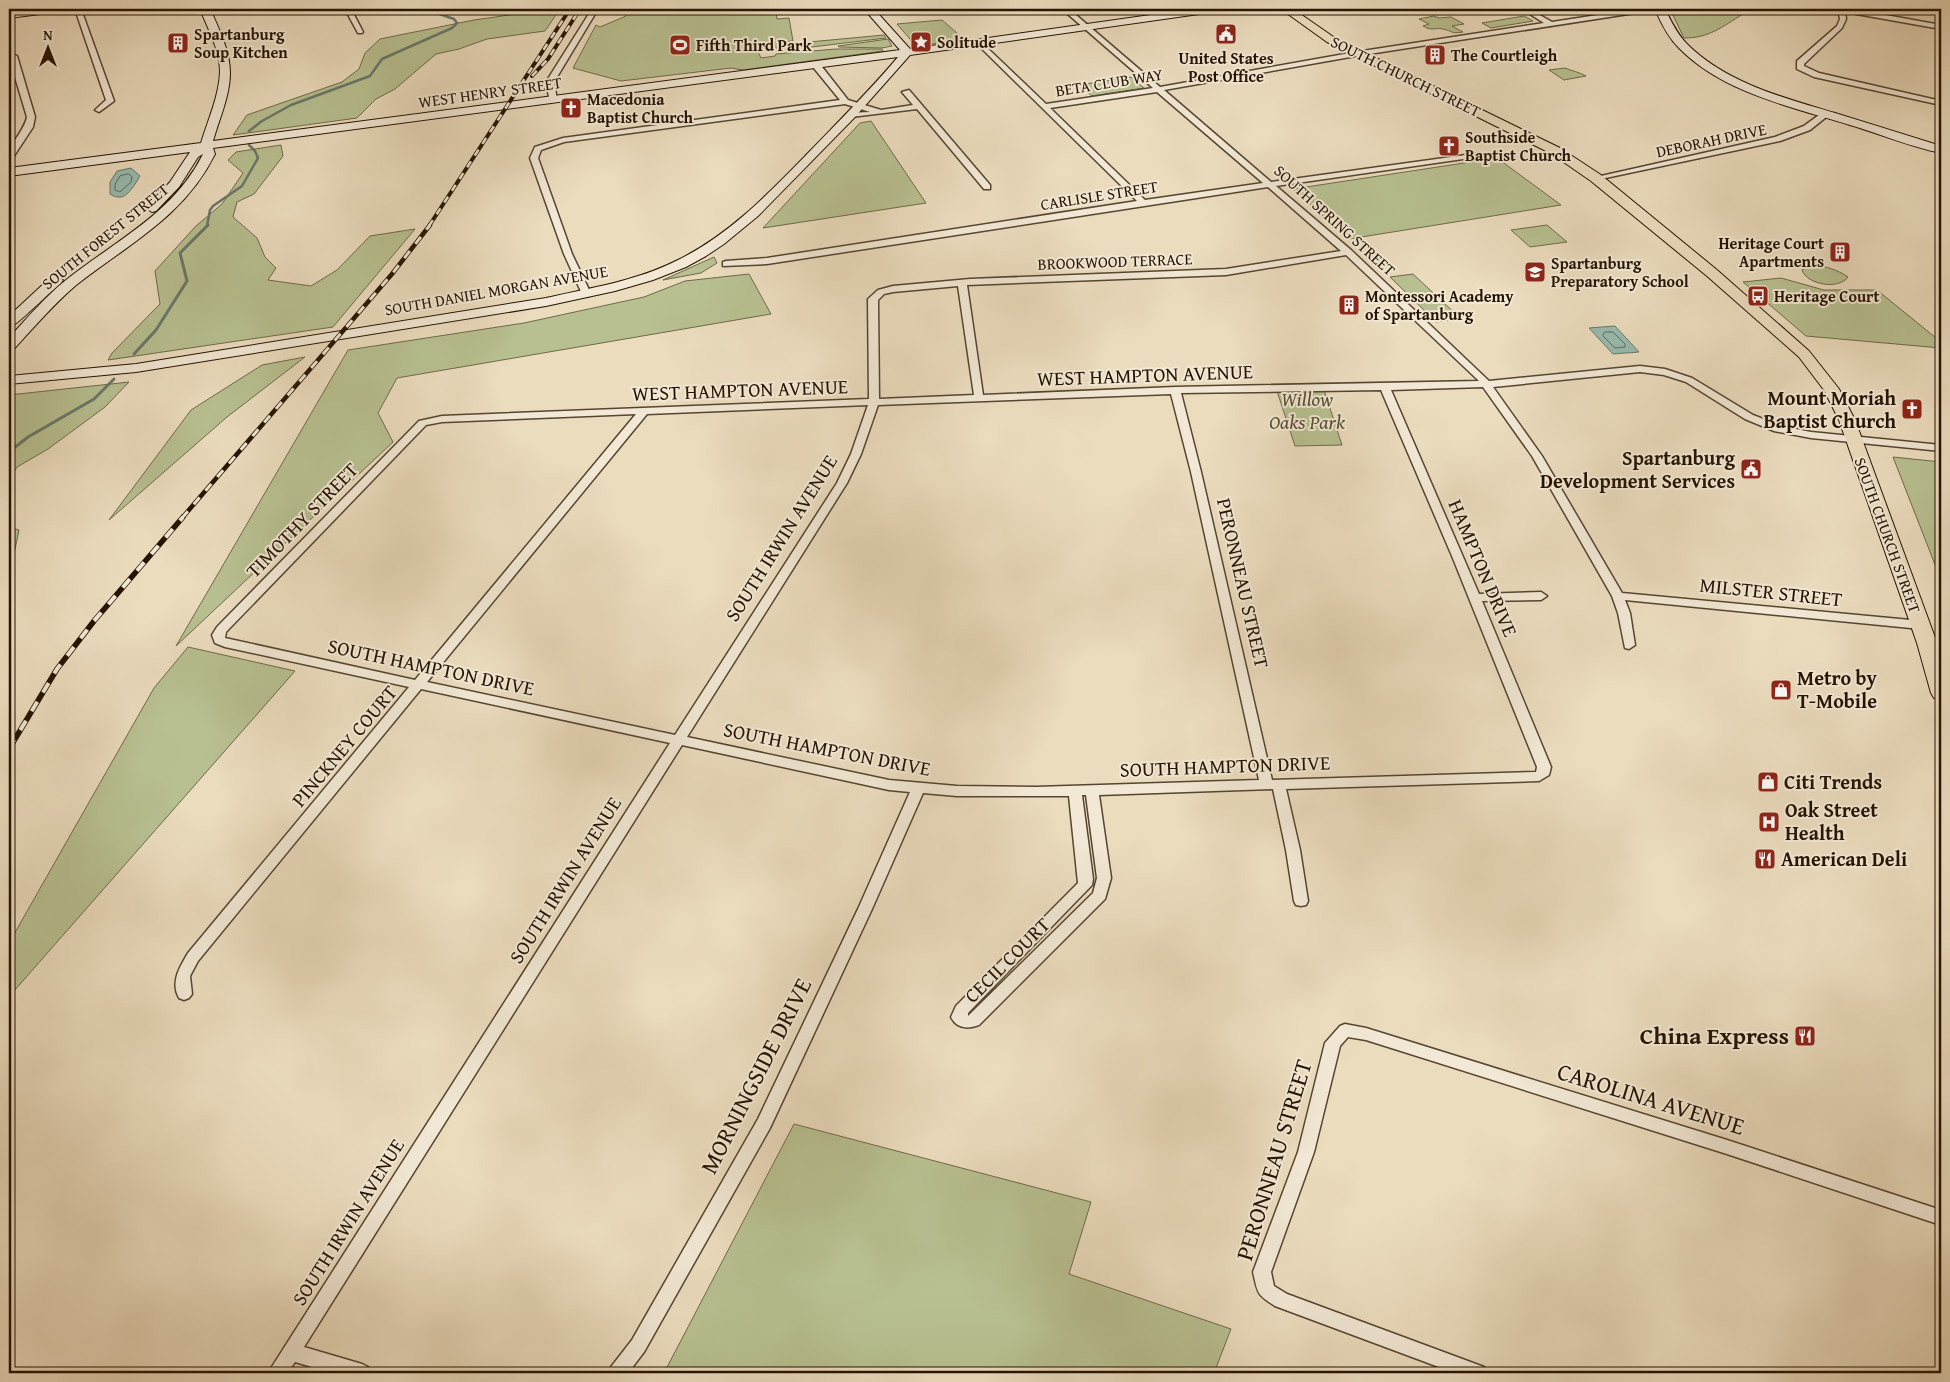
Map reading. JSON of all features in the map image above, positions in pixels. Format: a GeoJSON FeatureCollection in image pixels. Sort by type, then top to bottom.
{"type":"FeatureCollection","features":[{"type":"Feature","properties":{"kind":"main road","name":"SOUTH CHURCH STREET"},"geometry":{"type":"LineString","coordinates":[[1286,9],[1312,28],[1356,54],[1556,151],[1596,178],[1712,273],[1804,354],[1831,389],[1854,438],[1921,625],[1941,693]]}},
{"type":"Feature","properties":{"kind":"street"},"geometry":{"type":"LineString","coordinates":[[9,15],[56,9]]}},
{"type":"Feature","properties":{"kind":"street"},"geometry":{"type":"LineString","coordinates":[[78,9],[110,101],[99,110]]}},
{"type":"Feature","properties":{"kind":"street","name":"SOUTH FOREST STREET"},"geometry":{"type":"LineString","coordinates":[[9,346],[56,296],[177,202],[193,183],[205,164],[209,154],[206,146],[222,94],[225,71],[221,50],[205,9]]}},
{"type":"Feature","properties":{"kind":"street"},"geometry":{"type":"LineString","coordinates":[[348,9],[360,32]]}},
{"type":"Feature","properties":{"kind":"street"},"geometry":{"type":"LineString","coordinates":[[553,100],[550,82],[596,9]]}},
{"type":"Feature","properties":{"kind":"street"},"geometry":{"type":"LineString","coordinates":[[871,11],[900,9]]}},
{"type":"Feature","properties":{"kind":"street","name":"SOUTH SPRING STREET"},"geometry":{"type":"LineString","coordinates":[[1065,9],[1348,252],[1431,328],[1487,384],[1537,456],[1618,596],[1624,613],[1629,645]]}},
{"type":"Feature","properties":{"kind":"street","name":"WEST HENRY STREET"},"geometry":{"type":"LineString","coordinates":[[9,172],[816,65],[1213,9]]}},
{"type":"Feature","properties":{"kind":"street"},"geometry":{"type":"LineString","coordinates":[[1525,9],[1551,24]]}},
{"type":"Feature","properties":{"kind":"street","name":"BETA CLUB WAY"},"geometry":{"type":"LineString","coordinates":[[1044,107],[1356,54],[1648,9]]}},
{"type":"Feature","properties":{"kind":"street"},"geometry":{"type":"LineString","coordinates":[[1660,9],[1677,40],[1698,59],[1713,69],[1770,96],[1941,150]]}},
{"type":"Feature","properties":{"kind":"street"},"geometry":{"type":"LineString","coordinates":[[1941,27],[1842,9],[1843,19],[1840,27],[1800,63],[1800,67],[1811,73],[1941,103]]}},
{"type":"Feature","properties":{"kind":"street"},"geometry":{"type":"LineString","coordinates":[[871,11],[906,52]]}},
{"type":"Feature","properties":{"kind":"street"},"geometry":{"type":"LineString","coordinates":[[978,42],[1143,203]]}},
{"type":"Feature","properties":{"kind":"street","name":"SOUTH DANIEL MORGAN AVENUE"},"geometry":{"type":"LineString","coordinates":[[9,380],[136,368],[586,294],[668,270],[704,252],[728,236],[753,215],[856,110],[906,52]]}},
{"type":"Feature","properties":{"kind":"street"},"geometry":{"type":"LineString","coordinates":[[9,54],[13,56],[32,115],[29,127],[9,157]]}},
{"type":"Feature","properties":{"kind":"street"},"geometry":{"type":"LineString","coordinates":[[816,65],[845,102],[864,115],[918,107]]}},
{"type":"Feature","properties":{"kind":"street"},"geometry":{"type":"LineString","coordinates":[[906,92],[987,187]]}},
{"type":"Feature","properties":{"kind":"street"},"geometry":{"type":"LineString","coordinates":[[586,294],[568,254],[534,158],[534,154],[538,149],[563,140],[845,102]]}},
{"type":"Feature","properties":{"kind":"street"},"geometry":{"type":"LineString","coordinates":[[856,110],[879,112]]}},
{"type":"Feature","properties":{"kind":"street","name":"DEBORAH DRIVE"},"geometry":{"type":"LineString","coordinates":[[1596,178],[1777,139],[1807,128],[1826,114]]}},
{"type":"Feature","properties":{"kind":"street","name":"SOUTH FOREST STREET"},"geometry":{"type":"LineString","coordinates":[[9,324],[45,289],[156,204],[175,184],[193,155],[206,146]]}},
{"type":"Feature","properties":{"kind":"street","name":"CARLISLE STREET"},"geometry":{"type":"LineString","coordinates":[[726,264],[767,261],[1143,203],[1273,186],[1477,155]]}},
{"type":"Feature","properties":{"kind":"street","name":"BROOKWOOD TERRACE"},"geometry":{"type":"LineString","coordinates":[[881,292],[893,288],[962,283],[1218,273],[1348,252]]}},
{"type":"Feature","properties":{"kind":"street"},"geometry":{"type":"LineString","coordinates":[[962,283],[979,398]]}},
{"type":"Feature","properties":{"kind":"street","name":"SOUTH IRWIN AVENUE"},"geometry":{"type":"LineString","coordinates":[[277,1373],[420,1144],[842,483],[856,454],[874,402],[873,299],[881,292]]}},
{"type":"Feature","properties":{"kind":"street","name":"WEST HAMPTON AVENUE"},"geometry":{"type":"LineString","coordinates":[[423,423],[442,419],[1176,390],[1487,384],[1629,370],[1653,370],[1689,380],[1749,417],[1778,429],[1803,434],[1941,448]]}},
{"type":"Feature","properties":{"kind":"street","name":"HAMPTON DRIVE"},"geometry":{"type":"LineString","coordinates":[[1384,386],[1476,598],[1544,767]]}},
{"type":"Feature","properties":{"kind":"street","name":"PERONNEAU STREET"},"geometry":{"type":"LineString","coordinates":[[1176,390],[1273,785],[1293,850],[1301,901]]}},
{"type":"Feature","properties":{"kind":"street","name":"PINCKNEY COURT"},"geometry":{"type":"LineString","coordinates":[[184,994],[183,976],[193,957],[644,411]]}},
{"type":"Feature","properties":{"kind":"street","name":"TIMOTHY STREET"},"geometry":{"type":"LineString","coordinates":[[225,644],[219,640],[218,635],[221,630],[423,423]]}},
{"type":"Feature","properties":{"kind":"street"},"geometry":{"type":"LineString","coordinates":[[1476,598],[1541,596]]}},
{"type":"Feature","properties":{"kind":"street","name":"MILSTER STREET"},"geometry":{"type":"LineString","coordinates":[[1618,596],[1921,625]]}},
{"type":"Feature","properties":{"kind":"street","name":"SOUTH HAMPTON DRIVE"},"geometry":{"type":"LineString","coordinates":[[225,644],[889,786],[918,789],[996,792],[1075,791],[1532,778],[1540,776],[1544,772],[1544,767]]}},
{"type":"Feature","properties":{"kind":"street","name":"MORNINGSIDE DRIVE"},"geometry":{"type":"LineString","coordinates":[[617,1373],[638,1346],[764,1123],[865,910],[918,789]]}},
{"type":"Feature","properties":{"kind":"street"},"geometry":{"type":"LineString","coordinates":[[1075,791],[1086,878],[1085,885],[1103,890],[1104,878],[1092,790]]}},
{"type":"Feature","properties":{"kind":"street","name":"CECIL COURT"},"geometry":{"type":"LineString","coordinates":[[1085,885],[961,1010],[959,1017],[965,1022],[974,1021],[1103,890]]}},
{"type":"Feature","properties":{"kind":"street","name":"PERONNEAU STREET"},"geometry":{"type":"LineString","coordinates":[[1345,1030],[1334,1043],[1306,1152],[1262,1272],[1266,1291],[1281,1300],[1478,1373]]}},
{"type":"Feature","properties":{"kind":"street","name":"CAROLINA AVENUE"},"geometry":{"type":"LineString","coordinates":[[1345,1030],[1366,1034],[1661,1126],[1941,1218]]}},
{"type":"Feature","properties":{"kind":"street"},"geometry":{"type":"LineString","coordinates":[[291,1352],[362,1373]]}},
{"type":"Feature","properties":{"kind":"green space"},"geometry":{"type":"Polygon","coordinates":[[[521,9],[560,9],[545,31],[487,39],[459,49],[436,54],[395,89],[376,99],[357,118],[233,135],[247,115],[342,82],[359,69],[365,53],[380,39],[474,20],[516,14],[521,9]]]}},
{"type":"Feature","properties":{"kind":"green space","name":"Fifth Third Park"},"geometry":{"type":"Polygon","coordinates":[[[630,9],[766,9],[776,12],[777,19],[789,18],[793,41],[780,42],[777,45],[884,35],[886,38],[812,47],[774,48],[773,45],[755,46],[761,58],[775,56],[776,54],[836,49],[882,49],[883,51],[743,70],[731,68],[621,81],[573,68],[596,25],[600,27],[626,16],[630,9]]]}},
{"type":"Feature","properties":{"kind":"green space"},"geometry":{"type":"Polygon","coordinates":[[[1670,9],[1742,9],[1743,14],[1708,34],[1684,38],[1670,9]]]}},
{"type":"Feature","properties":{"kind":"green space"},"geometry":{"type":"Polygon","coordinates":[[[1434,16],[1439,18],[1451,17],[1464,24],[1452,26],[1463,32],[1429,29],[1423,26],[1429,24],[1419,19],[1434,16]]]}},
{"type":"Feature","properties":{"kind":"green space"},"geometry":{"type":"Polygon","coordinates":[[[1524,16],[1533,21],[1491,28],[1482,23],[1524,16]]]}},
{"type":"Feature","properties":{"kind":"green space"},"geometry":{"type":"Polygon","coordinates":[[[942,20],[965,40],[916,46],[897,24],[942,20]]]}},
{"type":"Feature","properties":{"kind":"green space"},"geometry":{"type":"Polygon","coordinates":[[[888,39],[892,46],[882,48],[838,46],[888,39]]]}},
{"type":"Feature","properties":{"kind":"green space"},"geometry":{"type":"Polygon","coordinates":[[[1565,68],[1586,76],[1564,80],[1549,70],[1565,68]]]}},
{"type":"Feature","properties":{"kind":"green space"},"geometry":{"type":"Polygon","coordinates":[[[1131,77],[1144,88],[1092,96],[1079,85],[1131,77]]]}},
{"type":"Feature","properties":{"kind":"green space"},"geometry":{"type":"Polygon","coordinates":[[[871,121],[926,203],[763,228],[860,123],[871,121]]]}},
{"type":"Feature","properties":{"kind":"green space"},"geometry":{"type":"Polygon","coordinates":[[[281,145],[283,156],[254,194],[237,202],[233,217],[257,238],[265,257],[276,268],[268,280],[311,286],[337,270],[370,236],[415,229],[333,327],[108,360],[112,353],[160,304],[155,271],[196,226],[222,204],[243,173],[228,160],[236,152],[281,145]]]}},
{"type":"Feature","properties":{"kind":"green space"},"geometry":{"type":"Polygon","coordinates":[[[1497,158],[1561,205],[1349,239],[1293,189],[1497,158]]]}},
{"type":"Feature","properties":{"kind":"green space"},"geometry":{"type":"Polygon","coordinates":[[[1547,225],[1567,242],[1530,247],[1511,230],[1547,225]]]}},
{"type":"Feature","properties":{"kind":"green space"},"geometry":{"type":"Polygon","coordinates":[[[714,257],[717,263],[701,273],[663,280],[714,257]]]}},
{"type":"Feature","properties":{"kind":"green space"},"geometry":{"type":"Polygon","coordinates":[[[1811,265],[1830,268],[1848,277],[1838,284],[1816,282],[1805,275],[1802,270],[1811,265]]]}},
{"type":"Feature","properties":{"kind":"green space"},"geometry":{"type":"Polygon","coordinates":[[[749,274],[771,314],[397,378],[378,413],[393,442],[176,646],[348,350],[524,323],[644,297],[685,281],[749,274]]]}},
{"type":"Feature","properties":{"kind":"green space"},"geometry":{"type":"Polygon","coordinates":[[[1413,274],[1460,318],[1436,322],[1390,277],[1413,274]]]}},
{"type":"Feature","properties":{"kind":"green space"},"geometry":{"type":"Polygon","coordinates":[[[1781,278],[1824,290],[1877,290],[1941,342],[1941,348],[1806,336],[1743,282],[1781,278]]]}},
{"type":"Feature","properties":{"kind":"green space"},"geometry":{"type":"Polygon","coordinates":[[[305,357],[227,417],[109,520],[191,410],[262,365],[305,357]]]}},
{"type":"Feature","properties":{"kind":"green space"},"geometry":{"type":"Polygon","coordinates":[[[129,382],[105,407],[48,449],[17,467],[9,480],[9,395],[129,382]]]}},
{"type":"Feature","properties":{"kind":"green space","name":"Willow Oaks Park"},"geometry":{"type":"Polygon","coordinates":[[[1323,387],[1342,445],[1295,446],[1276,388],[1323,387]]]}},
{"type":"Feature","properties":{"kind":"green space"},"geometry":{"type":"Polygon","coordinates":[[[1893,457],[1941,462],[1941,580],[1893,457]]]}},
{"type":"Feature","properties":{"kind":"green space"},"geometry":{"type":"Polygon","coordinates":[[[9,527],[19,530],[9,578],[9,527]]]}},
{"type":"Feature","properties":{"kind":"green space"},"geometry":{"type":"Polygon","coordinates":[[[188,647],[295,671],[14,991],[9,987],[9,943],[154,688],[188,647]]]}},
{"type":"Feature","properties":{"kind":"green space"},"geometry":{"type":"Polygon","coordinates":[[[794,1124],[1091,1202],[1069,1274],[1231,1329],[1214,1373],[664,1373],[794,1124]]]}},
{"type":"Feature","properties":{"kind":"water"},"geometry":{"type":"Polygon","coordinates":[[[131,168],[140,176],[131,190],[121,197],[110,194],[110,182],[117,171],[131,168]]]}},
{"type":"Feature","properties":{"kind":"water"},"geometry":{"type":"Polygon","coordinates":[[[1615,326],[1639,352],[1613,354],[1589,328],[1615,326]]]}},
{"type":"Feature","properties":{"kind":"waterway"},"geometry":{"type":"LineString","coordinates":[[249,131],[262,121],[291,105],[370,76],[382,59],[452,28],[457,23],[454,19],[425,9]]}},
{"type":"Feature","properties":{"kind":"waterway"},"geometry":{"type":"LineString","coordinates":[[207,226],[210,210],[242,186],[258,158],[255,151],[249,145]]}},
{"type":"Feature","properties":{"kind":"waterway"},"geometry":{"type":"LineString","coordinates":[[134,354],[156,330],[187,281],[180,253],[207,226]]}},
{"type":"Feature","properties":{"kind":"waterway"},"geometry":{"type":"LineString","coordinates":[[9,452],[28,437],[94,399],[114,379]]}},
{"type":"Feature","properties":{"kind":"railway"},"geometry":{"type":"LineString","coordinates":[[429,226],[570,9]]}},
{"type":"Feature","properties":{"kind":"railway"},"geometry":{"type":"LineString","coordinates":[[532,76],[548,59],[580,9]]}},
{"type":"Feature","properties":{"kind":"railway"},"geometry":{"type":"LineString","coordinates":[[182,518],[392,274],[430,225]]}},
{"type":"Feature","properties":{"kind":"railway"},"geometry":{"type":"LineString","coordinates":[[9,749],[57,669],[94,621],[183,517]]}},
{"type":"Feature","properties":{"kind":"place","name":"United States Post Office"},"geometry":{"type":"Point","coordinates":[1226,34]}},
{"type":"Feature","properties":{"kind":"place","name":"Solitude"},"geometry":{"type":"Point","coordinates":[921,42]}},
{"type":"Feature","properties":{"kind":"place","name":"Spartanburg Soup Kitchen"},"geometry":{"type":"Point","coordinates":[178,43]}},
{"type":"Feature","properties":{"kind":"place","name":"Fifth Third Park"},"geometry":{"type":"Point","coordinates":[680,45]}},
{"type":"Feature","properties":{"kind":"place","name":"The Courtleigh"},"geometry":{"type":"Point","coordinates":[1435,55]}},
{"type":"Feature","properties":{"kind":"place","name":"Macedonia Baptist Church"},"geometry":{"type":"Point","coordinates":[571,108]}},
{"type":"Feature","properties":{"kind":"place","name":"Southside Baptist Church"},"geometry":{"type":"Point","coordinates":[1449,146]}},
{"type":"Feature","properties":{"kind":"place","name":"Heritage Court Apartments"},"geometry":{"type":"Point","coordinates":[1840,252]}},
{"type":"Feature","properties":{"kind":"place","name":"Spartanburg Preparatory School"},"geometry":{"type":"Point","coordinates":[1535,272]}},
{"type":"Feature","properties":{"kind":"place","name":"Heritage Court"},"geometry":{"type":"Point","coordinates":[1758,296]}},
{"type":"Feature","properties":{"kind":"place","name":"Montessori Academy of Spartanburg"},"geometry":{"type":"Point","coordinates":[1349,305]}},
{"type":"Feature","properties":{"kind":"place","name":"Mount Moriah Baptist Church"},"geometry":{"type":"Point","coordinates":[1912,409]}},
{"type":"Feature","properties":{"kind":"place","name":"Spartanburg Development Services"},"geometry":{"type":"Point","coordinates":[1751,469]}},
{"type":"Feature","properties":{"kind":"place","name":"Metro by T-Mobile"},"geometry":{"type":"Point","coordinates":[1781,690]}},
{"type":"Feature","properties":{"kind":"place","name":"Citi Trends"},"geometry":{"type":"Point","coordinates":[1768,782]}},
{"type":"Feature","properties":{"kind":"place","name":"Oak Street Health"},"geometry":{"type":"Point","coordinates":[1769,822]}},
{"type":"Feature","properties":{"kind":"place","name":"American Deli"},"geometry":{"type":"Point","coordinates":[1765,859]}},
{"type":"Feature","properties":{"kind":"place","name":"China Express"},"geometry":{"type":"Point","coordinates":[1805,1036]}}]}
